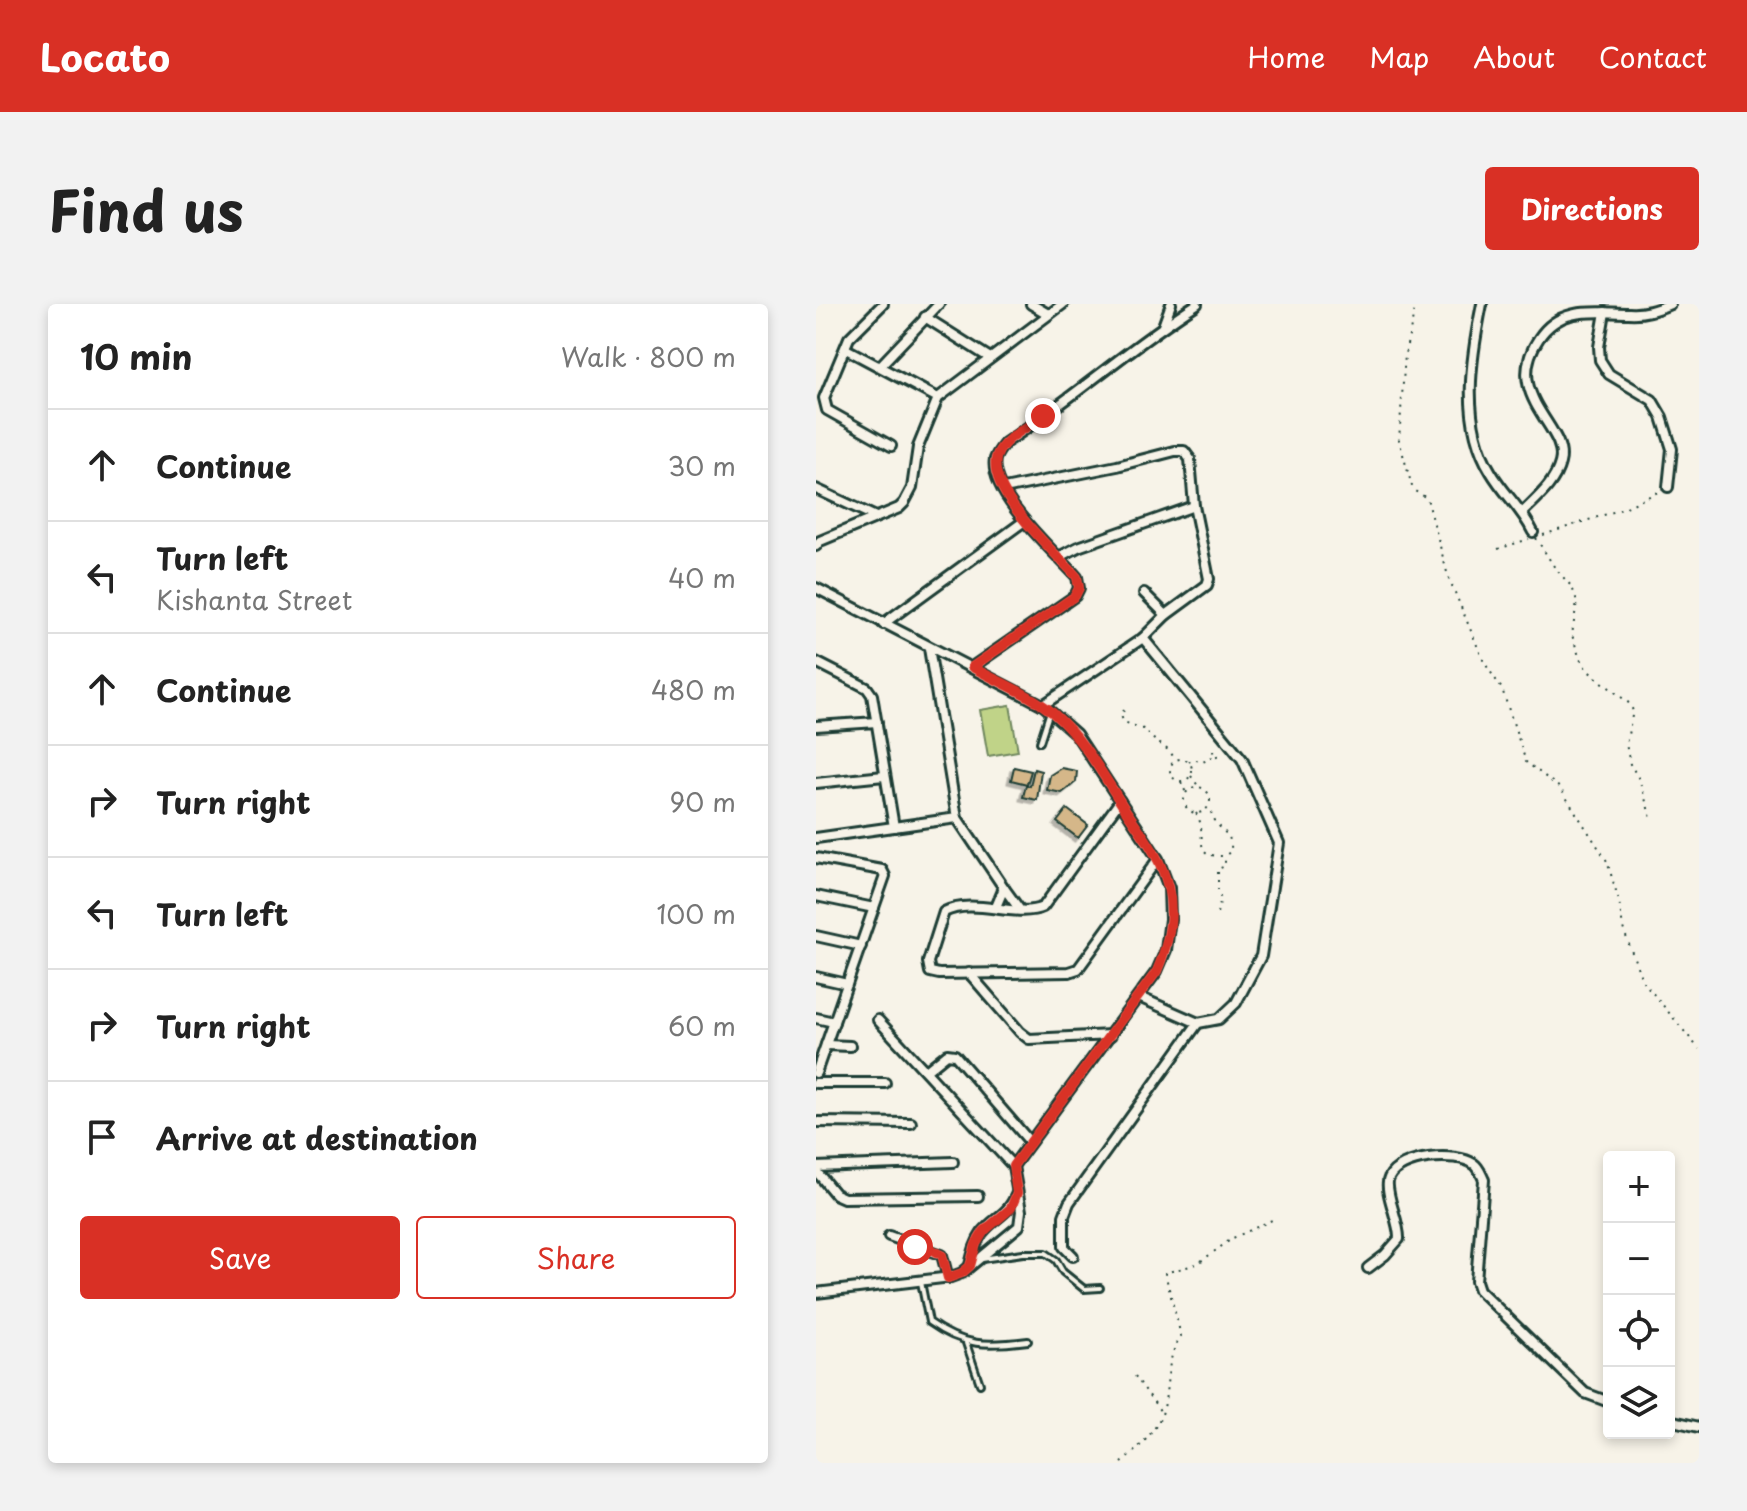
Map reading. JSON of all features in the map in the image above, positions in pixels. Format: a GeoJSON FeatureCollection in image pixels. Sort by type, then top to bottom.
{"type":"FeatureCollection","features":[{"type":"Feature","properties":{"kind":"street"},"geometry":{"type":"LineString","coordinates":[[883,304],[849,338],[824,398],[827,410],[891,446]]}},
{"type":"Feature","properties":{"kind":"street"},"geometry":{"type":"LineString","coordinates":[[880,366],[939,304]]}},
{"type":"Feature","properties":{"kind":"street"},"geometry":{"type":"LineString","coordinates":[[1031,304],[1048,314]]}},
{"type":"Feature","properties":{"kind":"street"},"geometry":{"type":"LineString","coordinates":[[816,546],[820,541],[899,508],[909,496],[918,447],[938,398],[1063,304]]}},
{"type":"Feature","properties":{"kind":"street"},"geometry":{"type":"LineString","coordinates":[[1163,326],[1171,304]]}},
{"type":"Feature","properties":{"kind":"street"},"geometry":{"type":"LineString","coordinates":[[972,667],[1075,596],[1079,588],[1077,577],[1023,522],[995,468],[999,451],[1005,443],[1197,304]]}},
{"type":"Feature","properties":{"kind":"street"},"geometry":{"type":"LineString","coordinates":[[1482,304],[1472,364],[1471,407],[1479,443],[1488,468],[1510,500],[1524,511],[1534,534]]}},
{"type":"Feature","properties":{"kind":"street"},"geometry":{"type":"LineString","coordinates":[[1524,511],[1554,479],[1561,453],[1557,439],[1533,401],[1528,379],[1533,350],[1540,337],[1555,322],[1576,312],[1650,312],[1670,304]]}},
{"type":"Feature","properties":{"kind":"street"},"geometry":{"type":"LineString","coordinates":[[1605,312],[1600,360],[1609,374],[1652,400],[1662,417],[1672,449],[1668,487]]}},
{"type":"Feature","properties":{"kind":"street"},"geometry":{"type":"LineString","coordinates":[[925,317],[990,358]]}},
{"type":"Feature","properties":{"kind":"street"},"geometry":{"type":"LineString","coordinates":[[846,349],[938,398]]}},
{"type":"Feature","properties":{"kind":"street"},"geometry":{"type":"LineString","coordinates":[[1004,489],[1175,451],[1184,451],[1190,459],[1194,506],[1209,579],[1207,585],[1166,615],[1143,638],[1046,708]]}},
{"type":"Feature","properties":{"kind":"street"},"geometry":{"type":"LineString","coordinates":[[816,489],[876,517]]}},
{"type":"Feature","properties":{"kind":"street"},"geometry":{"type":"LineString","coordinates":[[1059,557],[1194,506]]}},
{"type":"Feature","properties":{"kind":"street"},"geometry":{"type":"LineString","coordinates":[[883,624],[1023,522]]}},
{"type":"Feature","properties":{"kind":"street"},"geometry":{"type":"LineString","coordinates":[[816,588],[1046,708],[1076,734],[1158,859],[1169,888],[1170,919],[1166,950],[1157,971],[1013,1166]]}},
{"type":"Feature","properties":{"kind":"street"},"geometry":{"type":"LineString","coordinates":[[1144,593],[1166,615]]}},
{"type":"Feature","properties":{"kind":"street"},"geometry":{"type":"LineString","coordinates":[[1139,997],[1198,1023],[1219,1019],[1236,1003],[1261,956],[1279,843],[1242,759],[1143,638]]}},
{"type":"Feature","properties":{"kind":"street"},"geometry":{"type":"LineString","coordinates":[[929,648],[957,818],[1021,911]]}},
{"type":"Feature","properties":{"kind":"street"},"geometry":{"type":"LineString","coordinates":[[816,662],[821,668],[867,688],[872,695],[894,827]]}},
{"type":"Feature","properties":{"kind":"street"},"geometry":{"type":"LineString","coordinates":[[816,726],[877,722]]}},
{"type":"Feature","properties":{"kind":"street"},"geometry":{"type":"LineString","coordinates":[[816,783],[884,776]]}},
{"type":"Feature","properties":{"kind":"street"},"geometry":{"type":"LineString","coordinates":[[1120,801],[1043,907],[1021,911],[996,907],[952,908],[944,912],[928,962],[930,972],[1069,972],[1078,969],[1158,859]]}},
{"type":"Feature","properties":{"kind":"street"},"geometry":{"type":"LineString","coordinates":[[816,838],[957,818]]}},
{"type":"Feature","properties":{"kind":"street"},"geometry":{"type":"LineString","coordinates":[[816,858],[882,870],[885,876],[826,1045],[818,1059],[816,1073]]}},
{"type":"Feature","properties":{"kind":"street"},"geometry":{"type":"LineString","coordinates":[[996,907],[1004,888]]}},
{"type":"Feature","properties":{"kind":"street"},"geometry":{"type":"LineString","coordinates":[[816,896],[874,908]]}},
{"type":"Feature","properties":{"kind":"street"},"geometry":{"type":"LineString","coordinates":[[816,936],[861,946]]}},
{"type":"Feature","properties":{"kind":"street"},"geometry":{"type":"LineString","coordinates":[[969,973],[1030,1043],[1111,1035]]}},
{"type":"Feature","properties":{"kind":"street"},"geometry":{"type":"LineString","coordinates":[[816,977],[847,984]]}},
{"type":"Feature","properties":{"kind":"street"},"geometry":{"type":"LineString","coordinates":[[816,1018],[834,1022]]}},
{"type":"Feature","properties":{"kind":"street"},"geometry":{"type":"LineString","coordinates":[[816,1293],[948,1278],[962,1273],[1019,1226],[1021,1211],[1013,1166],[878,1020]]}},
{"type":"Feature","properties":{"kind":"street"},"geometry":{"type":"LineString","coordinates":[[1073,1256],[1064,1247],[1064,1216],[1069,1203],[1198,1023]]}},
{"type":"Feature","properties":{"kind":"street"},"geometry":{"type":"LineString","coordinates":[[826,1045],[850,1046]]}},
{"type":"Feature","properties":{"kind":"street"},"geometry":{"type":"LineString","coordinates":[[926,1071],[947,1054],[955,1055],[1030,1142]]}},
{"type":"Feature","properties":{"kind":"street"},"geometry":{"type":"LineString","coordinates":[[816,1083],[885,1083]]}},
{"type":"Feature","properties":{"kind":"street"},"geometry":{"type":"LineString","coordinates":[[816,1122],[911,1123]]}},
{"type":"Feature","properties":{"kind":"street"},"geometry":{"type":"LineString","coordinates":[[1368,1268],[1399,1239],[1398,1219],[1387,1187],[1389,1177],[1403,1164],[1418,1159],[1461,1158],[1477,1165],[1484,1180],[1476,1281],[1479,1290],[1585,1393],[1603,1400]]}},
{"type":"Feature","properties":{"kind":"street"},"geometry":{"type":"LineString","coordinates":[[816,1169],[953,1162]]}},
{"type":"Feature","properties":{"kind":"street"},"geometry":{"type":"LineString","coordinates":[[816,1169],[835,1194],[844,1198],[978,1196]]}},
{"type":"Feature","properties":{"kind":"street"},"geometry":{"type":"LineString","coordinates":[[973,1261],[976,1244],[988,1228],[1007,1212],[1017,1193]]}},
{"type":"Feature","properties":{"kind":"street"},"geometry":{"type":"LineString","coordinates":[[988,1228],[1000,1242]]}},
{"type":"Feature","properties":{"kind":"street"},"geometry":{"type":"LineString","coordinates":[[889,1236],[942,1255],[948,1278]]}},
{"type":"Feature","properties":{"kind":"street"},"geometry":{"type":"LineString","coordinates":[[1675,1421],[1699,1427]]}},
{"type":"Feature","properties":{"kind":"lane"},"geometry":{"type":"LineString","coordinates":[[1040,742],[1046,708]]}},
{"type":"Feature","properties":{"kind":"lane"},"geometry":{"type":"LineString","coordinates":[[973,1261],[1023,1253],[1046,1253],[1084,1289],[1100,1288]]}},
{"type":"Feature","properties":{"kind":"lane"},"geometry":{"type":"LineString","coordinates":[[921,1280],[929,1322],[945,1333],[966,1343],[1028,1341]]}},
{"type":"Feature","properties":{"kind":"lane"},"geometry":{"type":"LineString","coordinates":[[966,1343],[980,1384]]}},
{"type":"Feature","properties":{"kind":"path"},"geometry":{"type":"LineString","coordinates":[[1416,304],[1405,354],[1399,440],[1413,490],[1427,498],[1448,576],[1484,662],[1502,689],[1526,762],[1560,788],[1607,861],[1623,928],[1642,980],[1699,1049]]}},
{"type":"Feature","properties":{"kind":"path"},"geometry":{"type":"LineString","coordinates":[[1498,549],[1534,534],[1622,509],[1668,487]]}},
{"type":"Feature","properties":{"kind":"path"},"geometry":{"type":"LineString","coordinates":[[1534,534],[1555,568],[1572,587],[1577,601],[1572,635],[1580,659],[1587,670],[1630,704],[1633,711],[1626,744],[1630,764],[1639,779],[1652,821]]}},
{"type":"Feature","properties":{"kind":"path"},"geometry":{"type":"LineString","coordinates":[[1124,710],[1121,716],[1124,722],[1146,730],[1149,736],[1168,748],[1175,761]]}},
{"type":"Feature","properties":{"kind":"path"},"geometry":{"type":"LineString","coordinates":[[1188,763],[1193,759],[1203,762],[1212,757]]}},
{"type":"Feature","properties":{"kind":"path"},"geometry":{"type":"LineString","coordinates":[[1182,759],[1188,763],[1199,787],[1209,794],[1208,807],[1231,841],[1231,851],[1225,856],[1211,856],[1201,847],[1202,824],[1196,813],[1186,806],[1186,793],[1180,781],[1170,773],[1175,761],[1182,759]]}},
{"type":"Feature","properties":{"kind":"path"},"geometry":{"type":"LineString","coordinates":[[1180,781],[1191,775]]}},
{"type":"Feature","properties":{"kind":"path"},"geometry":{"type":"LineString","coordinates":[[1186,793],[1199,787]]}},
{"type":"Feature","properties":{"kind":"path"},"geometry":{"type":"LineString","coordinates":[[1196,813],[1208,807]]}},
{"type":"Feature","properties":{"kind":"path"},"geometry":{"type":"LineString","coordinates":[[1217,913],[1221,900],[1218,869],[1225,866],[1225,856]]}},
{"type":"Feature","properties":{"kind":"path"},"geometry":{"type":"LineString","coordinates":[[1122,1463],[1157,1425],[1172,1350],[1181,1336],[1165,1273],[1197,1264],[1233,1238],[1272,1220]]}},
{"type":"Feature","properties":{"kind":"path"},"geometry":{"type":"LineString","coordinates":[[1135,1376],[1161,1413]]}},
{"type":"Feature","properties":{"kind":"green space"},"geometry":{"type":"Polygon","coordinates":[[[1010,705],[1018,751],[988,756],[980,710],[1010,705]]]}},
{"type":"Feature","properties":{"kind":"building"},"geometry":{"type":"Polygon","coordinates":[[[1014,767],[1031,771],[1027,784],[1011,780],[1014,767]]]}},
{"type":"Feature","properties":{"kind":"building"},"geometry":{"type":"Polygon","coordinates":[[[1061,768],[1077,771],[1076,782],[1062,793],[1047,790],[1050,775],[1061,768]]]}},
{"type":"Feature","properties":{"kind":"building"},"geometry":{"type":"Polygon","coordinates":[[[1034,769],[1041,771],[1037,800],[1023,797],[1026,785],[1030,786],[1034,769]]]}},
{"type":"Feature","properties":{"kind":"building"},"geometry":{"type":"Polygon","coordinates":[[[1067,809],[1088,825],[1078,838],[1057,822],[1067,809]]]}},
{"type":"Feature","properties":{"kind":"route"},"geometry":{"type":"LineString","coordinates":[[915,1247],[942,1255],[948,1278],[970,1266],[976,1244],[984,1231],[1011,1208],[1017,1193],[1013,1166],[1157,971],[1166,950],[1170,919],[1169,888],[1158,859],[1100,769],[1076,734],[1043,705],[972,667],[1075,596],[1079,588],[1077,577],[1023,522],[996,475],[995,460],[1005,443],[1043,416]]}}]}
